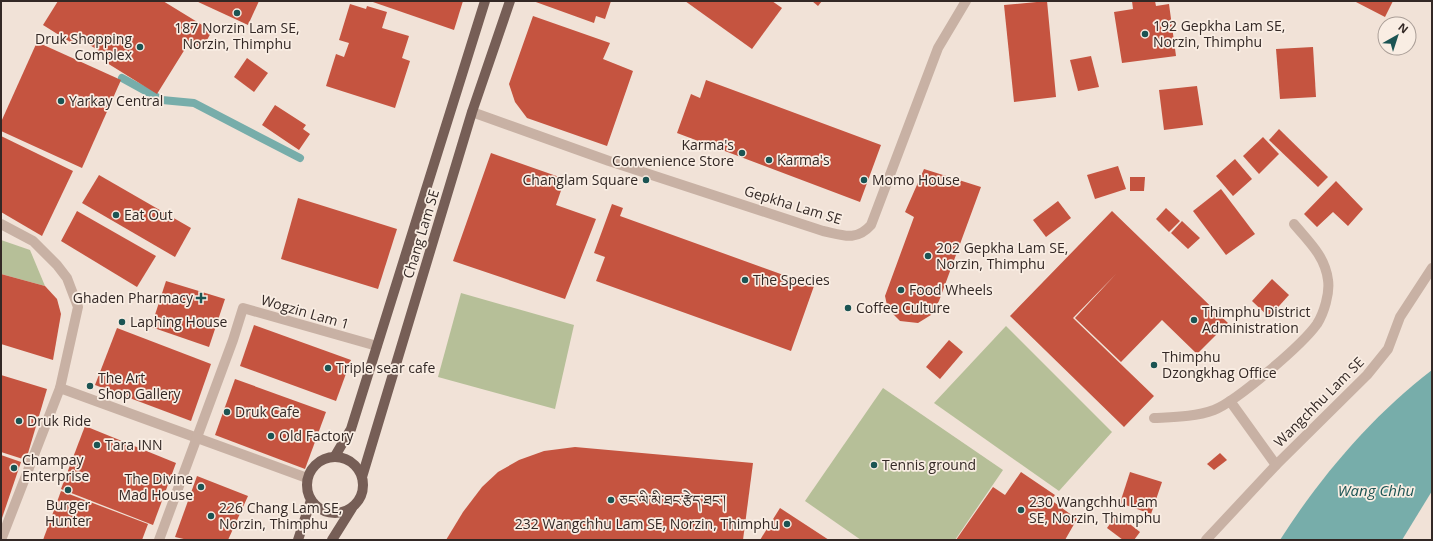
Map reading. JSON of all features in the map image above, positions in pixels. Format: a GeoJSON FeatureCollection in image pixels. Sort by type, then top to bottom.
{"type":"FeatureCollection","features":[{"type":"Feature","properties":{"kind":"main road","name":"Chang Lam SE"},"geometry":{"type":"LineString","coordinates":[[335,456],[351,429],[485,1]]}},
{"type":"Feature","properties":{"kind":"main road","name":"Chang Lam SE"},"geometry":{"type":"LineString","coordinates":[[362,477],[472,112],[510,1]]}},
{"type":"Feature","properties":{"kind":"main road"},"geometry":{"type":"LineString","coordinates":[[332,540],[362,494],[364,485],[358,468],[352,462],[344,458],[335,456],[318,462],[311,469],[307,478],[306,485],[311,500],[325,511],[334,513],[352,508]]}},
{"type":"Feature","properties":{"kind":"main road"},"geometry":{"type":"LineString","coordinates":[[298,540],[311,500]]}},
{"type":"Feature","properties":{"kind":"street","name":"Gepkha Lam SE"},"geometry":{"type":"LineString","coordinates":[[472,112],[609,161],[823,231],[856,237],[865,233],[871,225],[938,48],[966,1]]}},
{"type":"Feature","properties":{"kind":"street"},"geometry":{"type":"LineString","coordinates":[[1,224],[33,241],[57,265],[74,293],[78,307],[78,314],[60,388],[1,540]]}},
{"type":"Feature","properties":{"kind":"street"},"geometry":{"type":"LineString","coordinates":[[1154,418],[1194,416],[1215,409],[1230,401],[1248,388],[1309,334],[1318,322],[1325,304],[1328,282],[1326,268],[1320,254],[1294,224]]}},
{"type":"Feature","properties":{"kind":"street","name":"Wangchhu Lam SE"},"geometry":{"type":"LineString","coordinates":[[1206,540],[1276,465],[1368,375],[1388,349],[1400,316],[1432,268]]}},
{"type":"Feature","properties":{"kind":"street","name":"Wogzin Lam 1"},"geometry":{"type":"LineString","coordinates":[[197,438],[233,340],[243,308],[377,346]]}},
{"type":"Feature","properties":{"kind":"street"},"geometry":{"type":"LineString","coordinates":[[60,388],[307,478]]}},
{"type":"Feature","properties":{"kind":"street"},"geometry":{"type":"LineString","coordinates":[[1230,401],[1276,465]]}},
{"type":"Feature","properties":{"kind":"street"},"geometry":{"type":"LineString","coordinates":[[159,540],[197,438]]}},
{"type":"Feature","properties":{"kind":"green space"},"geometry":{"type":"Polygon","coordinates":[[[1,240],[30,250],[45,286],[1,274],[1,240]]]}},
{"type":"Feature","properties":{"kind":"green space"},"geometry":{"type":"Polygon","coordinates":[[[461,293],[574,325],[555,409],[438,377],[461,293]]]}},
{"type":"Feature","properties":{"kind":"green space"},"geometry":{"type":"Polygon","coordinates":[[[1006,326],[1112,432],[1059,491],[934,403],[1006,326]]]}},
{"type":"Feature","properties":{"kind":"green space"},"geometry":{"type":"Polygon","coordinates":[[[883,388],[1003,470],[955,540],[861,540],[805,501],[883,388]]]}},
{"type":"Feature","properties":{"kind":"water","name":"Wang Chhu"},"geometry":{"type":"Polygon","coordinates":[[[1432,370],[1432,491],[1402,540],[1280,540],[1312,493],[1349,448],[1389,407],[1432,370]]]}},
{"type":"Feature","properties":{"kind":"building","name":"Druk Shopping Complex"},"geometry":{"type":"Polygon","coordinates":[[[58,1],[163,1],[212,31],[202,49],[190,41],[157,94],[107,63],[110,58],[79,38],[75,45],[43,25],[58,1]]]}},
{"type":"Feature","properties":{"kind":"building","name":"187 Norzin Lam SE, Norzin, Thimphu"},"geometry":{"type":"Polygon","coordinates":[[[196,1],[259,1],[248,25],[196,1]]]}},
{"type":"Feature","properties":{"kind":"building"},"geometry":{"type":"Polygon","coordinates":[[[370,1],[463,1],[454,30],[370,1]]]}},
{"type":"Feature","properties":{"kind":"building"},"geometry":{"type":"Polygon","coordinates":[[[533,1],[611,1],[605,19],[596,16],[594,23],[533,1]]]}},
{"type":"Feature","properties":{"kind":"building"},"geometry":{"type":"Polygon","coordinates":[[[685,1],[772,1],[782,8],[752,49],[685,1]]]}},
{"type":"Feature","properties":{"kind":"building"},"geometry":{"type":"Polygon","coordinates":[[[812,1],[822,1],[818,6],[812,1]]]}},
{"type":"Feature","properties":{"kind":"building"},"geometry":{"type":"Polygon","coordinates":[[[1047,1],[1056,97],[1014,102],[1004,5],[1047,1]]]}},
{"type":"Feature","properties":{"kind":"building","name":"192 Gepkha Lam SE, Norzin, Thimphu"},"geometry":{"type":"Polygon","coordinates":[[[1132,1],[1155,1],[1156,6],[1169,4],[1176,56],[1122,63],[1114,12],[1133,9],[1132,1]]]}},
{"type":"Feature","properties":{"kind":"building"},"geometry":{"type":"Polygon","coordinates":[[[1354,1],[1393,1],[1386,16],[1354,1]]]}},
{"type":"Feature","properties":{"kind":"building"},"geometry":{"type":"Polygon","coordinates":[[[350,4],[366,9],[367,6],[387,12],[382,28],[409,36],[402,58],[410,61],[395,108],[326,86],[336,54],[344,57],[349,43],[339,40],[350,4]]]}},
{"type":"Feature","properties":{"kind":"building"},"geometry":{"type":"Polygon","coordinates":[[[533,16],[610,43],[603,59],[633,71],[607,146],[527,118],[515,102],[509,84],[533,16]]]}},
{"type":"Feature","properties":{"kind":"building","name":"Yarkay Central"},"geometry":{"type":"Polygon","coordinates":[[[37,42],[121,80],[82,168],[1,131],[1,122],[37,42]]]}},
{"type":"Feature","properties":{"kind":"building"},"geometry":{"type":"Polygon","coordinates":[[[1313,47],[1316,97],[1280,99],[1276,49],[1313,47]]]}},
{"type":"Feature","properties":{"kind":"building"},"geometry":{"type":"Polygon","coordinates":[[[1091,56],[1099,87],[1078,91],[1070,60],[1091,56]]]}},
{"type":"Feature","properties":{"kind":"building"},"geometry":{"type":"Polygon","coordinates":[[[247,58],[268,73],[254,92],[234,77],[247,58]]]}},
{"type":"Feature","properties":{"kind":"building"},"geometry":{"type":"Polygon","coordinates":[[[706,80],[881,145],[860,202],[677,133],[691,94],[700,98],[706,80]]]}},
{"type":"Feature","properties":{"kind":"building"},"geometry":{"type":"Polygon","coordinates":[[[1197,86],[1203,125],[1164,130],[1159,90],[1197,86]]]}},
{"type":"Feature","properties":{"kind":"building"},"geometry":{"type":"Polygon","coordinates":[[[275,105],[306,125],[303,129],[310,134],[299,150],[262,125],[275,105]]]}},
{"type":"Feature","properties":{"kind":"building"},"geometry":{"type":"Polygon","coordinates":[[[1279,129],[1328,177],[1318,187],[1269,140],[1279,129]]]}},
{"type":"Feature","properties":{"kind":"building"},"geometry":{"type":"Polygon","coordinates":[[[1,136],[73,171],[42,236],[1,212],[1,136]]]}},
{"type":"Feature","properties":{"kind":"building"},"geometry":{"type":"Polygon","coordinates":[[[1263,137],[1279,154],[1259,174],[1243,156],[1263,137]]]}},
{"type":"Feature","properties":{"kind":"building"},"geometry":{"type":"Polygon","coordinates":[[[491,153],[565,179],[556,205],[596,219],[565,299],[453,261],[491,153]]]}},
{"type":"Feature","properties":{"kind":"building"},"geometry":{"type":"Polygon","coordinates":[[[1235,159],[1252,179],[1233,196],[1216,176],[1235,159]]]}},
{"type":"Feature","properties":{"kind":"building"},"geometry":{"type":"Polygon","coordinates":[[[1118,166],[1126,189],[1095,199],[1087,175],[1118,166]]]}},
{"type":"Feature","properties":{"kind":"building","name":"202 Gepkha Lam SE, Norzin, Thimphu"},"geometry":{"type":"Polygon","coordinates":[[[924,169],[981,187],[939,301],[931,315],[918,323],[900,321],[887,305],[885,296],[914,217],[905,212],[924,169]]]}},
{"type":"Feature","properties":{"kind":"building"},"geometry":{"type":"Polygon","coordinates":[[[99,175],[191,228],[175,257],[82,203],[99,175]]]}},
{"type":"Feature","properties":{"kind":"building"},"geometry":{"type":"Polygon","coordinates":[[[1130,177],[1145,177],[1144,191],[1130,191],[1130,177]]]}},
{"type":"Feature","properties":{"kind":"building"},"geometry":{"type":"Polygon","coordinates":[[[1336,181],[1363,209],[1348,226],[1333,212],[1317,227],[1304,214],[1336,181]]]}},
{"type":"Feature","properties":{"kind":"building"},"geometry":{"type":"Polygon","coordinates":[[[1221,189],[1255,234],[1226,255],[1193,211],[1221,189]]]}},
{"type":"Feature","properties":{"kind":"building"},"geometry":{"type":"Polygon","coordinates":[[[298,198],[397,229],[378,289],[281,259],[298,198]]]}},
{"type":"Feature","properties":{"kind":"building"},"geometry":{"type":"Polygon","coordinates":[[[1058,201],[1071,218],[1046,237],[1033,220],[1058,201]]]}},
{"type":"Feature","properties":{"kind":"building"},"geometry":{"type":"Polygon","coordinates":[[[612,204],[623,208],[620,216],[814,286],[791,351],[596,281],[605,257],[594,253],[612,204]]]}},
{"type":"Feature","properties":{"kind":"building"},"geometry":{"type":"Polygon","coordinates":[[[1166,208],[1180,221],[1169,232],[1156,219],[1166,208]]]}},
{"type":"Feature","properties":{"kind":"building"},"geometry":{"type":"Polygon","coordinates":[[[77,211],[156,256],[137,287],[61,241],[77,211]]]}},
{"type":"Feature","properties":{"kind":"building","name":"Thimphu District Administration"},"geometry":{"type":"Polygon","coordinates":[[[1112,211],[1228,323],[1197,354],[1162,320],[1121,362],[1075,318],[1116,274],[1073,318],[1154,396],[1124,427],[1010,316],[1112,211]]]}},
{"type":"Feature","properties":{"kind":"building"},"geometry":{"type":"Polygon","coordinates":[[[1182,221],[1200,238],[1188,249],[1171,233],[1182,221]]]}},
{"type":"Feature","properties":{"kind":"building"},"geometry":{"type":"Polygon","coordinates":[[[1,274],[45,286],[57,299],[61,314],[53,360],[1,344],[1,274]]]}},
{"type":"Feature","properties":{"kind":"building"},"geometry":{"type":"Polygon","coordinates":[[[1272,279],[1289,295],[1269,317],[1252,301],[1272,279]]]}},
{"type":"Feature","properties":{"kind":"building"},"geometry":{"type":"Polygon","coordinates":[[[166,281],[225,299],[209,347],[151,327],[166,281]]]}},
{"type":"Feature","properties":{"kind":"building"},"geometry":{"type":"Polygon","coordinates":[[[254,325],[351,360],[336,401],[240,366],[254,325]]]}},
{"type":"Feature","properties":{"kind":"building"},"geometry":{"type":"Polygon","coordinates":[[[117,328],[211,364],[191,421],[95,385],[117,328]]]}},
{"type":"Feature","properties":{"kind":"building"},"geometry":{"type":"Polygon","coordinates":[[[949,340],[963,352],[940,379],[926,367],[949,340]]]}},
{"type":"Feature","properties":{"kind":"building","name":"Druk Ride"},"geometry":{"type":"Polygon","coordinates":[[[1,375],[47,389],[26,460],[1,452],[1,375]]]}},
{"type":"Feature","properties":{"kind":"building"},"geometry":{"type":"Polygon","coordinates":[[[235,379],[326,412],[305,469],[215,435],[235,379]]]}},
{"type":"Feature","properties":{"kind":"building"},"geometry":{"type":"Polygon","coordinates":[[[85,426],[176,463],[153,525],[61,489],[85,426]]]}},
{"type":"Feature","properties":{"kind":"building","name":"ཅང་ལི་མི་ཐང་རྩེད་ཐང་།"},"geometry":{"type":"Polygon","coordinates":[[[575,447],[753,463],[743,540],[446,540],[463,512],[482,487],[498,472],[519,460],[544,451],[575,447]]]}},
{"type":"Feature","properties":{"kind":"building"},"geometry":{"type":"Polygon","coordinates":[[[1220,453],[1227,460],[1214,470],[1207,464],[1220,453]]]}},
{"type":"Feature","properties":{"kind":"building"},"geometry":{"type":"Polygon","coordinates":[[[1,455],[21,462],[1,521],[1,455]]]}},
{"type":"Feature","properties":{"kind":"building","name":"230 Wangchhu Lam SE, Norzin, Thimphu"},"geometry":{"type":"Polygon","coordinates":[[[1021,472],[1055,495],[1051,500],[1077,519],[1065,540],[956,540],[993,487],[1005,495],[1021,472]]]}},
{"type":"Feature","properties":{"kind":"building"},"geometry":{"type":"Polygon","coordinates":[[[1130,472],[1162,482],[1151,514],[1120,503],[1130,472]]]}},
{"type":"Feature","properties":{"kind":"building","name":"226 Chang Lam SE, Norzin, Thimphu"},"geometry":{"type":"Polygon","coordinates":[[[197,476],[248,496],[228,540],[188,540],[175,537],[197,476]]]}},
{"type":"Feature","properties":{"kind":"building"},"geometry":{"type":"Polygon","coordinates":[[[61,491],[148,524],[142,540],[43,540],[61,491]]]}},
{"type":"Feature","properties":{"kind":"building","name":"232 Wangchhu Lam SE, Norzin, Thimphu"},"geometry":{"type":"Polygon","coordinates":[[[780,508],[829,540],[760,540],[780,508]]]}},
{"type":"Feature","properties":{"kind":"building"},"geometry":{"type":"Polygon","coordinates":[[[1117,514],[1140,532],[1134,540],[1123,540],[1107,528],[1117,514]]]}},
{"type":"Feature","properties":{"kind":"waterway"},"geometry":{"type":"LineString","coordinates":[[122,78],[162,100],[194,103],[300,158]]}},
{"type":"Feature","properties":{"kind":"place","name":"187 Norzin Lam SE, Norzin, Thimphu"},"geometry":{"type":"Point","coordinates":[237,13]}},
{"type":"Feature","properties":{"kind":"place","name":"192 Gepkha Lam SE, Norzin, Thimphu"},"geometry":{"type":"Point","coordinates":[1145,34]}},
{"type":"Feature","properties":{"kind":"place","name":"Druk Shopping Complex"},"geometry":{"type":"Point","coordinates":[140,47]}},
{"type":"Feature","properties":{"kind":"place","name":"Yarkay Central"},"geometry":{"type":"Point","coordinates":[61,101]}},
{"type":"Feature","properties":{"kind":"place","name":"Karma's Convenience Store"},"geometry":{"type":"Point","coordinates":[742,153]}},
{"type":"Feature","properties":{"kind":"place","name":"Karma's"},"geometry":{"type":"Point","coordinates":[769,160]}},
{"type":"Feature","properties":{"kind":"place","name":"Changlam Square"},"geometry":{"type":"Point","coordinates":[646,180]}},
{"type":"Feature","properties":{"kind":"place","name":"Momo House"},"geometry":{"type":"Point","coordinates":[864,180]}},
{"type":"Feature","properties":{"kind":"place","name":"Eat Out"},"geometry":{"type":"Point","coordinates":[116,215]}},
{"type":"Feature","properties":{"kind":"place","name":"202 Gepkha Lam SE, Norzin, Thimphu"},"geometry":{"type":"Point","coordinates":[928,256]}},
{"type":"Feature","properties":{"kind":"place","name":"The Species"},"geometry":{"type":"Point","coordinates":[745,280]}},
{"type":"Feature","properties":{"kind":"place","name":"Food Wheels"},"geometry":{"type":"Point","coordinates":[901,290]}},
{"type":"Feature","properties":{"kind":"place","name":"Ghaden Pharmacy"},"geometry":{"type":"Point","coordinates":[201,298]}},
{"type":"Feature","properties":{"kind":"place","name":"Coffee Culture"},"geometry":{"type":"Point","coordinates":[848,308]}},
{"type":"Feature","properties":{"kind":"place","name":"Thimphu District Administration"},"geometry":{"type":"Point","coordinates":[1194,320]}},
{"type":"Feature","properties":{"kind":"place","name":"Laphing House"},"geometry":{"type":"Point","coordinates":[122,322]}},
{"type":"Feature","properties":{"kind":"place","name":"Thimphu Dzongkhag Office"},"geometry":{"type":"Point","coordinates":[1154,365]}},
{"type":"Feature","properties":{"kind":"place","name":"Triple sear cafe"},"geometry":{"type":"Point","coordinates":[328,368]}},
{"type":"Feature","properties":{"kind":"place","name":"The Art Shop Gallery"},"geometry":{"type":"Point","coordinates":[90,386]}},
{"type":"Feature","properties":{"kind":"place","name":"Druk Cafe"},"geometry":{"type":"Point","coordinates":[227,412]}},
{"type":"Feature","properties":{"kind":"place","name":"Druk Ride"},"geometry":{"type":"Point","coordinates":[19,421]}},
{"type":"Feature","properties":{"kind":"place","name":"Old Factory"},"geometry":{"type":"Point","coordinates":[271,436]}},
{"type":"Feature","properties":{"kind":"place","name":"Tara INN"},"geometry":{"type":"Point","coordinates":[97,445]}},
{"type":"Feature","properties":{"kind":"place","name":"Tennis ground"},"geometry":{"type":"Point","coordinates":[874,465]}},
{"type":"Feature","properties":{"kind":"place","name":"Champay Enterprise"},"geometry":{"type":"Point","coordinates":[14,468]}},
{"type":"Feature","properties":{"kind":"place","name":"The Divine Mad House"},"geometry":{"type":"Point","coordinates":[201,487]}},
{"type":"Feature","properties":{"kind":"place","name":"Burger Hunter"},"geometry":{"type":"Point","coordinates":[68,490]}},
{"type":"Feature","properties":{"kind":"place","name":"ཅང་ལི་མི་ཐང་རྩེད་ཐང་།"},"geometry":{"type":"Point","coordinates":[611,500]}},
{"type":"Feature","properties":{"kind":"place","name":"230 Wangchhu Lam SE, Norzin, Thimphu"},"geometry":{"type":"Point","coordinates":[1021,510]}},
{"type":"Feature","properties":{"kind":"place","name":"226 Chang Lam SE, Norzin, Thimphu"},"geometry":{"type":"Point","coordinates":[211,516]}},
{"type":"Feature","properties":{"kind":"place","name":"232 Wangchhu Lam SE, Norzin, Thimphu"},"geometry":{"type":"Point","coordinates":[787,524]}}]}
